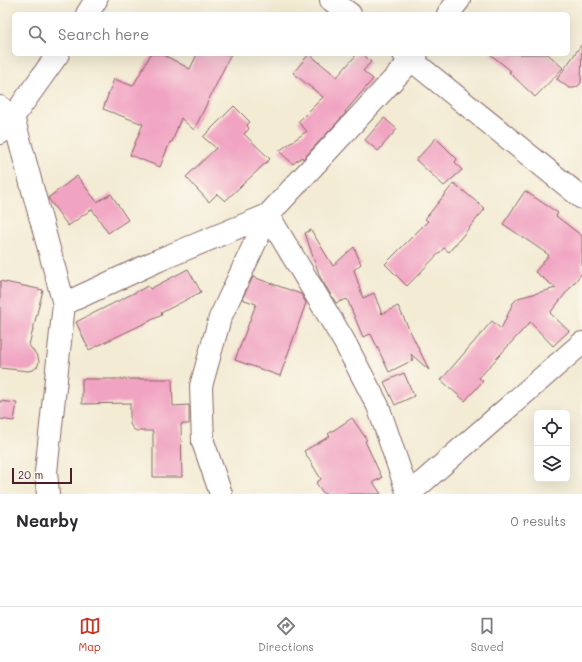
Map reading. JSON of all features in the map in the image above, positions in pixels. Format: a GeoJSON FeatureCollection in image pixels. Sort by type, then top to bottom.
{"type":"FeatureCollection","features":[{"type":"Feature","properties":{"kind":"street"},"geometry":{"type":"LineString","coordinates":[[88,12],[96,0]]}},
{"type":"Feature","properties":{"kind":"street"},"geometry":{"type":"LineString","coordinates":[[331,0],[347,12]]}},
{"type":"Feature","properties":{"kind":"street"},"geometry":{"type":"LineString","coordinates":[[449,12],[458,0]]}},
{"type":"Feature","properties":{"kind":"street"},"geometry":{"type":"LineString","coordinates":[[48,494],[46,472],[64,304],[4,119],[56,56]]}},
{"type":"Feature","properties":{"kind":"street"},"geometry":{"type":"LineString","coordinates":[[221,494],[203,442],[200,386],[220,318],[268,215],[411,56],[582,198]]}},
{"type":"Feature","properties":{"kind":"street"},"geometry":{"type":"LineString","coordinates":[[64,304],[159,260],[268,215]]}},
{"type":"Feature","properties":{"kind":"street"},"geometry":{"type":"LineString","coordinates":[[268,215],[344,341],[378,406],[408,494],[582,343]]}},
{"type":"Feature","properties":{"kind":"building"},"geometry":{"type":"Polygon","coordinates":[[[582,44],[581,83],[574,88],[569,88],[557,79],[582,44]]]}},
{"type":"Feature","properties":{"kind":"building"},"geometry":{"type":"Polygon","coordinates":[[[150,56],[166,56],[190,69],[196,56],[230,56],[194,130],[181,118],[160,167],[130,155],[143,124],[103,109],[114,79],[133,86],[150,56]]]}},
{"type":"Feature","properties":{"kind":"building"},"geometry":{"type":"Polygon","coordinates":[[[307,56],[311,56],[337,77],[355,56],[365,56],[371,62],[363,71],[373,79],[345,112],[346,113],[303,159],[302,157],[293,164],[279,151],[307,131],[298,122],[323,97],[293,73],[307,56]]]}},
{"type":"Feature","properties":{"kind":"building"},"geometry":{"type":"Polygon","coordinates":[[[492,56],[550,56],[563,68],[535,97],[509,72],[511,71],[492,56]]]}},
{"type":"Feature","properties":{"kind":"building"},"geometry":{"type":"Polygon","coordinates":[[[234,106],[250,122],[247,125],[249,129],[244,134],[270,159],[225,201],[217,194],[209,202],[186,177],[216,148],[203,137],[234,106]]]}},
{"type":"Feature","properties":{"kind":"building"},"geometry":{"type":"Polygon","coordinates":[[[384,118],[397,129],[378,151],[365,140],[384,118]]]}},
{"type":"Feature","properties":{"kind":"building"},"geometry":{"type":"Polygon","coordinates":[[[436,138],[457,159],[455,162],[462,170],[444,186],[416,160],[436,138]]]}},
{"type":"Feature","properties":{"kind":"building"},"geometry":{"type":"Polygon","coordinates":[[[77,176],[97,202],[111,194],[128,220],[108,233],[92,209],[68,226],[48,198],[77,176]]]}},
{"type":"Feature","properties":{"kind":"building"},"geometry":{"type":"Polygon","coordinates":[[[454,183],[485,209],[449,252],[444,248],[407,286],[385,264],[428,221],[425,219],[454,183]]]}},
{"type":"Feature","properties":{"kind":"building"},"geometry":{"type":"Polygon","coordinates":[[[525,191],[558,213],[556,216],[582,236],[582,273],[550,313],[569,331],[553,346],[530,322],[479,378],[483,381],[465,401],[441,380],[492,321],[501,329],[513,303],[518,298],[556,288],[535,272],[549,255],[503,224],[525,191]]]}},
{"type":"Feature","properties":{"kind":"building"},"geometry":{"type":"Polygon","coordinates":[[[311,230],[333,266],[354,247],[361,264],[354,270],[363,298],[374,293],[382,314],[398,306],[429,370],[411,354],[413,360],[389,372],[371,334],[363,337],[347,299],[336,303],[320,277],[305,233],[311,230]]]}},
{"type":"Feature","properties":{"kind":"building"},"geometry":{"type":"Polygon","coordinates":[[[188,269],[201,292],[161,313],[162,315],[89,350],[76,322],[148,286],[150,289],[188,269]]]}},
{"type":"Feature","properties":{"kind":"building"},"geometry":{"type":"Polygon","coordinates":[[[253,277],[301,294],[306,303],[280,376],[235,360],[256,304],[242,299],[253,277]]]}},
{"type":"Feature","properties":{"kind":"building"},"geometry":{"type":"Polygon","coordinates":[[[0,281],[43,290],[29,345],[38,357],[39,362],[37,367],[33,370],[28,371],[0,368],[0,281]]]}},
{"type":"Feature","properties":{"kind":"building"},"geometry":{"type":"Polygon","coordinates":[[[404,373],[414,396],[395,405],[384,382],[404,373]]]}},
{"type":"Feature","properties":{"kind":"building"},"geometry":{"type":"Polygon","coordinates":[[[82,379],[172,379],[173,406],[189,405],[189,424],[181,424],[182,477],[153,477],[153,431],[137,431],[133,429],[130,424],[130,403],[82,404],[82,379]]]}},
{"type":"Feature","properties":{"kind":"building"},"geometry":{"type":"Polygon","coordinates":[[[0,401],[17,403],[14,421],[0,419],[0,401]]]}},
{"type":"Feature","properties":{"kind":"building"},"geometry":{"type":"Polygon","coordinates":[[[352,418],[367,440],[365,441],[382,478],[373,482],[381,494],[324,494],[316,483],[321,479],[304,451],[330,436],[328,434],[352,418]]]}}]}
